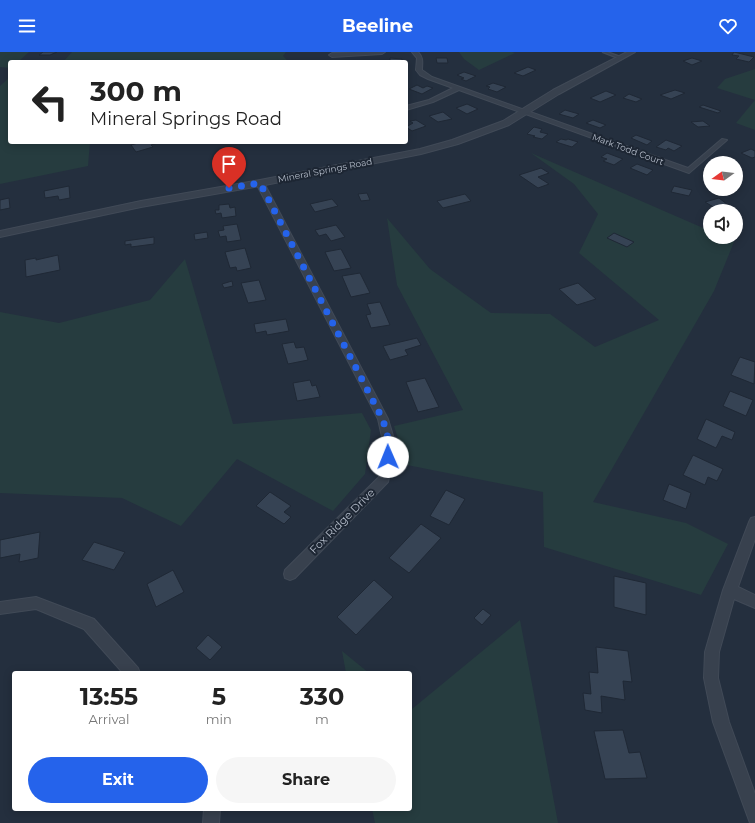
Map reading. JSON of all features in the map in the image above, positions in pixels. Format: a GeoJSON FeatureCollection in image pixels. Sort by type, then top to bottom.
{"type":"FeatureCollection","features":[{"type":"Feature","properties":{"kind":"street"},"geometry":{"type":"LineString","coordinates":[[332,55],[382,52]]}},
{"type":"Feature","properties":{"kind":"street"},"geometry":{"type":"LineString","coordinates":[[415,52],[420,55],[421,58],[419,70],[422,74],[523,112]]}},
{"type":"Feature","properties":{"kind":"street","name":"Mineral Springs Road"},"geometry":{"type":"LineString","coordinates":[[0,234],[141,204],[260,183],[419,151],[455,142],[506,123],[556,92],[632,52]]}},
{"type":"Feature","properties":{"kind":"street"},"geometry":{"type":"LineString","coordinates":[[408,107],[431,101],[459,88]]}},
{"type":"Feature","properties":{"kind":"street","name":"Mark Todd Court"},"geometry":{"type":"LineString","coordinates":[[523,112],[689,171],[724,140]]}},
{"type":"Feature","properties":{"kind":"street","name":"Fox Ridge Drive"},"geometry":{"type":"LineString","coordinates":[[260,183],[383,420],[390,446],[384,479],[290,574]]}},
{"type":"Feature","properties":{"kind":"street"},"geometry":{"type":"LineString","coordinates":[[755,522],[730,590],[712,652],[711,678],[721,722],[755,817]]}},
{"type":"Feature","properties":{"kind":"street"},"geometry":{"type":"LineString","coordinates":[[730,590],[755,602]]}},
{"type":"Feature","properties":{"kind":"street"},"geometry":{"type":"LineString","coordinates":[[0,608],[36,603],[89,624],[132,671]]}},
{"type":"Feature","properties":{"kind":"street"},"geometry":{"type":"LineString","coordinates":[[211,823],[212,811]]}},
{"type":"Feature","properties":{"kind":"lane"},"geometry":{"type":"LineString","coordinates":[[604,52],[622,58]]}},
{"type":"Feature","properties":{"kind":"green space"},"geometry":{"type":"Polygon","coordinates":[[[0,52],[29,52],[20,60],[8,60],[8,68],[0,67],[0,52]]]}},
{"type":"Feature","properties":{"kind":"green space"},"geometry":{"type":"Polygon","coordinates":[[[72,52],[286,52],[283,56],[287,60],[65,60],[72,52]]]}},
{"type":"Feature","properties":{"kind":"green space"},"geometry":{"type":"Polygon","coordinates":[[[459,52],[515,53],[479,70],[464,59],[459,52]]]}},
{"type":"Feature","properties":{"kind":"green space"},"geometry":{"type":"Polygon","coordinates":[[[755,69],[755,100],[717,88],[725,79],[755,69]]]}},
{"type":"Feature","properties":{"kind":"green space"},"geometry":{"type":"Polygon","coordinates":[[[8,79],[8,144],[90,144],[88,166],[0,184],[0,86],[8,79]]]}},
{"type":"Feature","properties":{"kind":"green space"},"geometry":{"type":"Polygon","coordinates":[[[755,100],[755,130],[736,123],[755,100]]]}},
{"type":"Feature","properties":{"kind":"green space"},"geometry":{"type":"Polygon","coordinates":[[[531,153],[703,228],[703,244],[733,244],[714,291],[593,502],[686,523],[728,544],[701,595],[544,547],[543,492],[397,463],[400,445],[394,426],[463,410],[397,285],[387,218],[430,269],[491,313],[550,314],[595,347],[659,320],[579,253],[598,214],[574,184],[531,153]]]}},
{"type":"Feature","properties":{"kind":"green space"},"geometry":{"type":"Polygon","coordinates":[[[185,259],[233,424],[362,413],[371,430],[365,474],[333,511],[237,459],[181,526],[122,498],[0,493],[0,312],[59,323],[150,300],[185,259]]]}},
{"type":"Feature","properties":{"kind":"green space"},"geometry":{"type":"Polygon","coordinates":[[[520,620],[558,823],[375,823],[372,811],[412,811],[412,709],[520,620]]]}},
{"type":"Feature","properties":{"kind":"green space"},"geometry":{"type":"Polygon","coordinates":[[[342,651],[367,671],[346,671],[342,651]]]}},
{"type":"Feature","properties":{"kind":"building"},"geometry":{"type":"Polygon","coordinates":[[[43,52],[57,52],[50,55],[39,55],[43,52]]]}},
{"type":"Feature","properties":{"kind":"building"},"geometry":{"type":"Polygon","coordinates":[[[734,52],[754,57],[749,62],[736,59],[739,56],[732,55],[734,52]]]}},
{"type":"Feature","properties":{"kind":"building"},"geometry":{"type":"Polygon","coordinates":[[[390,58],[402,59],[402,60],[390,60],[390,58]]]}},
{"type":"Feature","properties":{"kind":"building"},"geometry":{"type":"Polygon","coordinates":[[[436,58],[447,58],[448,63],[437,63],[436,58]]]}},
{"type":"Feature","properties":{"kind":"building"},"geometry":{"type":"Polygon","coordinates":[[[692,58],[702,61],[692,65],[683,61],[692,58]]]}},
{"type":"Feature","properties":{"kind":"building"},"geometry":{"type":"Polygon","coordinates":[[[528,67],[536,70],[523,76],[514,73],[528,67]]]}},
{"type":"Feature","properties":{"kind":"building"},"geometry":{"type":"Polygon","coordinates":[[[464,72],[476,76],[466,81],[461,79],[464,78],[457,75],[464,72]]]}},
{"type":"Feature","properties":{"kind":"building"},"geometry":{"type":"Polygon","coordinates":[[[493,83],[506,87],[497,92],[488,89],[490,87],[486,86],[493,83]]]}},
{"type":"Feature","properties":{"kind":"building"},"geometry":{"type":"Polygon","coordinates":[[[417,85],[423,88],[427,86],[433,88],[422,94],[409,89],[417,85]]]}},
{"type":"Feature","properties":{"kind":"building"},"geometry":{"type":"Polygon","coordinates":[[[675,90],[685,93],[671,99],[660,95],[675,90]]]}},
{"type":"Feature","properties":{"kind":"building"},"geometry":{"type":"Polygon","coordinates":[[[606,91],[616,95],[600,102],[590,98],[606,91]]]}},
{"type":"Feature","properties":{"kind":"building"},"geometry":{"type":"Polygon","coordinates":[[[629,94],[642,99],[636,102],[623,98],[629,94]]]}},
{"type":"Feature","properties":{"kind":"building"},"geometry":{"type":"Polygon","coordinates":[[[467,104],[478,109],[467,114],[456,108],[467,104]]]}},
{"type":"Feature","properties":{"kind":"building"},"geometry":{"type":"Polygon","coordinates":[[[703,105],[721,111],[718,113],[699,107],[703,105]]]}},
{"type":"Feature","properties":{"kind":"building"},"geometry":{"type":"Polygon","coordinates":[[[565,110],[579,114],[573,118],[559,114],[565,110]]]}},
{"type":"Feature","properties":{"kind":"building"},"geometry":{"type":"Polygon","coordinates":[[[443,112],[452,119],[438,122],[429,116],[443,112]]]}},
{"type":"Feature","properties":{"kind":"building"},"geometry":{"type":"Polygon","coordinates":[[[416,120],[426,126],[412,131],[408,128],[408,126],[413,123],[410,121],[416,120]]]}},
{"type":"Feature","properties":{"kind":"building"},"geometry":{"type":"Polygon","coordinates":[[[593,120],[606,125],[600,128],[586,123],[593,120]]]}},
{"type":"Feature","properties":{"kind":"building"},"geometry":{"type":"Polygon","coordinates":[[[703,121],[710,126],[698,127],[691,122],[703,121]]]}},
{"type":"Feature","properties":{"kind":"building"},"geometry":{"type":"Polygon","coordinates":[[[534,127],[542,129],[540,132],[548,134],[542,139],[527,134],[534,127]]]}},
{"type":"Feature","properties":{"kind":"building"},"geometry":{"type":"Polygon","coordinates":[[[636,135],[652,141],[647,145],[631,138],[636,135]]]}},
{"type":"Feature","properties":{"kind":"building"},"geometry":{"type":"Polygon","coordinates":[[[561,139],[568,139],[578,142],[572,147],[556,142],[561,139]]]}},
{"type":"Feature","properties":{"kind":"building"},"geometry":{"type":"Polygon","coordinates":[[[666,140],[682,146],[674,151],[668,148],[666,150],[656,147],[666,140]]]}},
{"type":"Feature","properties":{"kind":"building"},"geometry":{"type":"Polygon","coordinates":[[[154,144],[151,145],[153,147],[136,152],[131,145],[154,144]]]}},
{"type":"Feature","properties":{"kind":"building"},"geometry":{"type":"Polygon","coordinates":[[[751,149],[755,151],[755,157],[752,158],[741,153],[751,149]]]}},
{"type":"Feature","properties":{"kind":"building"},"geometry":{"type":"Polygon","coordinates":[[[607,153],[623,159],[614,165],[603,161],[607,159],[601,157],[607,153]]]}},
{"type":"Feature","properties":{"kind":"building"},"geometry":{"type":"Polygon","coordinates":[[[637,164],[653,170],[647,175],[630,168],[637,164]]]}},
{"type":"Feature","properties":{"kind":"building"},"geometry":{"type":"Polygon","coordinates":[[[541,168],[549,173],[538,177],[549,184],[538,188],[519,175],[541,168]]]}},
{"type":"Feature","properties":{"kind":"building"},"geometry":{"type":"Polygon","coordinates":[[[69,186],[70,198],[59,200],[58,196],[45,198],[44,191],[69,186]]]}},
{"type":"Feature","properties":{"kind":"building"},"geometry":{"type":"Polygon","coordinates":[[[674,186],[692,190],[689,196],[671,192],[674,186]]]}},
{"type":"Feature","properties":{"kind":"building"},"geometry":{"type":"Polygon","coordinates":[[[367,193],[370,200],[361,201],[358,194],[367,193]]]}},
{"type":"Feature","properties":{"kind":"building"},"geometry":{"type":"Polygon","coordinates":[[[465,194],[471,201],[443,208],[437,201],[465,194]]]}},
{"type":"Feature","properties":{"kind":"building"},"geometry":{"type":"Polygon","coordinates":[[[9,198],[10,208],[0,210],[0,200],[9,198]]]}},
{"type":"Feature","properties":{"kind":"building"},"geometry":{"type":"Polygon","coordinates":[[[719,198],[727,204],[708,204],[705,202],[719,198]]]}},
{"type":"Feature","properties":{"kind":"building"},"geometry":{"type":"Polygon","coordinates":[[[332,199],[338,206],[315,212],[310,204],[332,199]]]}},
{"type":"Feature","properties":{"kind":"building"},"geometry":{"type":"Polygon","coordinates":[[[229,204],[230,208],[235,207],[236,216],[222,218],[221,213],[216,214],[215,210],[219,210],[219,205],[229,204]]]}},
{"type":"Feature","properties":{"kind":"building"},"geometry":{"type":"Polygon","coordinates":[[[237,224],[241,240],[227,242],[226,236],[220,237],[218,231],[224,230],[223,226],[237,224]]]}},
{"type":"Feature","properties":{"kind":"building"},"geometry":{"type":"Polygon","coordinates":[[[336,225],[345,237],[331,241],[326,234],[319,236],[315,230],[336,225]]]}},
{"type":"Feature","properties":{"kind":"building"},"geometry":{"type":"Polygon","coordinates":[[[207,232],[208,238],[195,240],[194,234],[207,232]]]}},
{"type":"Feature","properties":{"kind":"building"},"geometry":{"type":"Polygon","coordinates":[[[614,233],[634,242],[627,247],[607,238],[614,233]]]}},
{"type":"Feature","properties":{"kind":"building"},"geometry":{"type":"Polygon","coordinates":[[[154,237],[154,244],[131,247],[131,244],[125,245],[125,241],[154,237]]]}},
{"type":"Feature","properties":{"kind":"building"},"geometry":{"type":"Polygon","coordinates":[[[245,248],[251,268],[237,271],[236,267],[230,268],[225,252],[245,248]]]}},
{"type":"Feature","properties":{"kind":"building"},"geometry":{"type":"Polygon","coordinates":[[[341,249],[351,268],[334,271],[325,252],[341,249]]]}},
{"type":"Feature","properties":{"kind":"building"},"geometry":{"type":"Polygon","coordinates":[[[58,255],[60,270],[26,277],[25,260],[36,258],[36,260],[58,255]]]}},
{"type":"Feature","properties":{"kind":"building"},"geometry":{"type":"Polygon","coordinates":[[[360,273],[370,293],[351,297],[342,276],[360,273]]]}},
{"type":"Feature","properties":{"kind":"building"},"geometry":{"type":"Polygon","coordinates":[[[259,280],[266,300],[248,303],[241,283],[259,280]]]}},
{"type":"Feature","properties":{"kind":"building"},"geometry":{"type":"Polygon","coordinates":[[[232,281],[233,286],[224,288],[222,284],[232,281]]]}},
{"type":"Feature","properties":{"kind":"building"},"geometry":{"type":"Polygon","coordinates":[[[578,283],[596,299],[577,305],[559,289],[578,283]]]}},
{"type":"Feature","properties":{"kind":"building"},"geometry":{"type":"Polygon","coordinates":[[[380,302],[390,325],[371,328],[366,315],[371,314],[367,304],[380,302]]]}},
{"type":"Feature","properties":{"kind":"building"},"geometry":{"type":"Polygon","coordinates":[[[286,319],[289,331],[267,335],[266,331],[256,333],[254,324],[286,319]]]}},
{"type":"Feature","properties":{"kind":"building"},"geometry":{"type":"Polygon","coordinates":[[[417,338],[421,345],[405,350],[408,355],[390,360],[383,346],[417,338]]]}},
{"type":"Feature","properties":{"kind":"building"},"geometry":{"type":"Polygon","coordinates":[[[294,342],[296,348],[304,347],[308,360],[288,364],[282,344],[294,342]]]}},
{"type":"Feature","properties":{"kind":"building"},"geometry":{"type":"Polygon","coordinates":[[[740,357],[755,362],[754,384],[731,375],[740,357]]]}},
{"type":"Feature","properties":{"kind":"building"},"geometry":{"type":"Polygon","coordinates":[[[425,378],[439,407],[418,412],[406,382],[425,378]]]}},
{"type":"Feature","properties":{"kind":"building"},"geometry":{"type":"Polygon","coordinates":[[[310,380],[312,386],[316,385],[320,397],[297,401],[293,383],[310,380]]]}},
{"type":"Feature","properties":{"kind":"building"},"geometry":{"type":"Polygon","coordinates":[[[730,391],[753,400],[746,416],[723,406],[730,391]]]}},
{"type":"Feature","properties":{"kind":"building"},"geometry":{"type":"Polygon","coordinates":[[[706,419],[735,432],[732,440],[722,436],[716,448],[697,439],[706,419]]]}},
{"type":"Feature","properties":{"kind":"building"},"geometry":{"type":"Polygon","coordinates":[[[693,455],[723,469],[717,481],[708,477],[705,485],[683,475],[693,455]]]}},
{"type":"Feature","properties":{"kind":"building"},"geometry":{"type":"Polygon","coordinates":[[[669,484],[691,493],[686,509],[663,500],[669,484]]]}},
{"type":"Feature","properties":{"kind":"building"},"geometry":{"type":"Polygon","coordinates":[[[446,490],[465,499],[449,525],[430,516],[446,490]]]}},
{"type":"Feature","properties":{"kind":"building"},"geometry":{"type":"Polygon","coordinates":[[[270,492],[291,506],[284,512],[291,517],[284,524],[256,506],[270,492]]]}},
{"type":"Feature","properties":{"kind":"building"},"geometry":{"type":"Polygon","coordinates":[[[421,524],[441,538],[409,573],[389,558],[421,524]]]}},
{"type":"Feature","properties":{"kind":"building"},"geometry":{"type":"Polygon","coordinates":[[[40,532],[38,558],[19,562],[20,554],[0,558],[0,540],[40,532]]]}},
{"type":"Feature","properties":{"kind":"building"},"geometry":{"type":"Polygon","coordinates":[[[94,542],[125,552],[114,570],[82,560],[94,542]]]}},
{"type":"Feature","properties":{"kind":"building"},"geometry":{"type":"Polygon","coordinates":[[[173,570],[184,592],[156,607],[147,584],[173,570]]]}},
{"type":"Feature","properties":{"kind":"building"},"geometry":{"type":"Polygon","coordinates":[[[614,576],[646,583],[646,615],[614,607],[614,576]]]}},
{"type":"Feature","properties":{"kind":"building"},"geometry":{"type":"Polygon","coordinates":[[[374,580],[393,597],[356,635],[337,617],[374,580]]]}},
{"type":"Feature","properties":{"kind":"building"},"geometry":{"type":"Polygon","coordinates":[[[483,609],[491,615],[482,625],[474,618],[483,609]]]}},
{"type":"Feature","properties":{"kind":"building"},"geometry":{"type":"Polygon","coordinates":[[[208,635],[222,647],[210,660],[196,648],[208,635]]]}},
{"type":"Feature","properties":{"kind":"building"},"geometry":{"type":"Polygon","coordinates":[[[596,647],[628,651],[632,682],[623,681],[625,700],[601,696],[602,713],[585,710],[583,693],[591,694],[589,672],[598,673],[596,647]]]}},
{"type":"Feature","properties":{"kind":"building"},"geometry":{"type":"Polygon","coordinates":[[[623,730],[629,753],[640,752],[647,778],[605,779],[594,731],[623,730]]]}},
{"type":"Feature","properties":{"kind":"route"},"geometry":{"type":"LineString","coordinates":[[229,188],[260,183],[383,420],[390,446],[388,457]]}}]}
